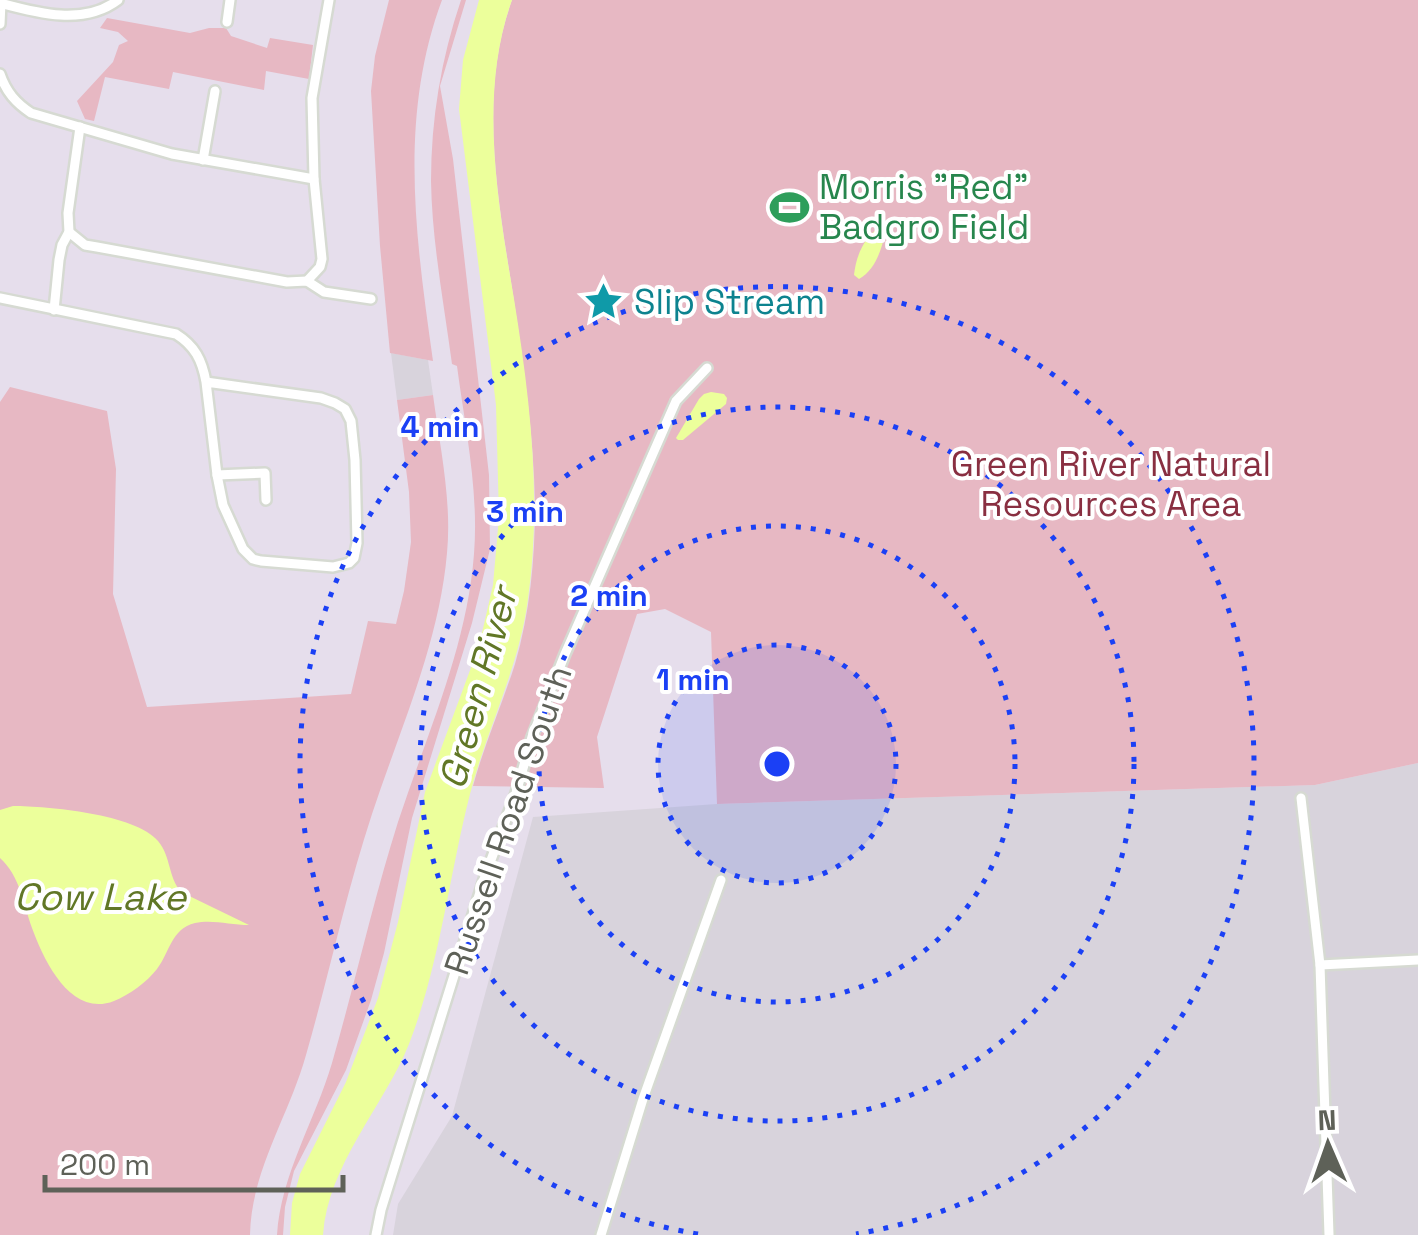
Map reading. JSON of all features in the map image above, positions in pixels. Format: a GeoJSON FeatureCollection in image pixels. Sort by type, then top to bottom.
{"type":"FeatureCollection","features":[{"type":"Feature","properties":{"kind":"street"},"geometry":{"type":"LineString","coordinates":[[227,22],[230,0]]}},
{"type":"Feature","properties":{"kind":"street"},"geometry":{"type":"LineString","coordinates":[[69,232],[97,247],[288,282],[308,280],[320,267],[322,258],[314,179],[312,98],[329,0]]}},
{"type":"Feature","properties":{"kind":"street"},"geometry":{"type":"LineString","coordinates":[[0,24],[1,3],[62,16],[85,14],[114,3]]}},
{"type":"Feature","properties":{"kind":"street"},"geometry":{"type":"LineString","coordinates":[[0,74],[17,104],[32,113],[172,154],[314,179]]}},
{"type":"Feature","properties":{"kind":"street"},"geometry":{"type":"LineString","coordinates":[[203,160],[215,91]]}},
{"type":"Feature","properties":{"kind":"street"},"geometry":{"type":"LineString","coordinates":[[54,310],[59,260],[69,232],[80,127]]}},
{"type":"Feature","properties":{"kind":"street"},"geometry":{"type":"LineString","coordinates":[[308,280],[324,292],[371,300]]}},
{"type":"Feature","properties":{"kind":"street"},"geometry":{"type":"LineString","coordinates":[[0,298],[176,334],[188,342],[204,366],[217,475],[223,505],[243,549],[253,559],[333,567],[348,563],[354,558],[356,542],[355,460],[351,421],[345,409],[321,398],[206,382]]}},
{"type":"Feature","properties":{"kind":"street","name":"Russell Road South"},"geometry":{"type":"LineString","coordinates":[[376,1235],[485,876],[532,737],[676,401],[707,368]]}},
{"type":"Feature","properties":{"kind":"street"},"geometry":{"type":"LineString","coordinates":[[217,475],[266,474],[266,500]]}},
{"type":"Feature","properties":{"kind":"street"},"geometry":{"type":"LineString","coordinates":[[1301,798],[1320,965],[1329,1235]]}},
{"type":"Feature","properties":{"kind":"street"},"geometry":{"type":"LineString","coordinates":[[600,1235],[643,1099],[721,880]]}},
{"type":"Feature","properties":{"kind":"street"},"geometry":{"type":"LineString","coordinates":[[1320,965],[1418,960]]}},
{"type":"Feature","properties":{"kind":"shaded area"},"geometry":{"type":"Polygon","coordinates":[[[391,353],[428,360],[433,395],[397,400],[391,353]]]}},
{"type":"Feature","properties":{"kind":"shaded area"},"geometry":{"type":"Polygon","coordinates":[[[1418,763],[1418,1235],[393,1235],[398,1204],[452,1116],[533,817],[717,804],[1315,785],[1418,763]]]}},
{"type":"Feature","properties":{"kind":"green space"},"geometry":{"type":"Polygon","coordinates":[[[389,0],[442,0],[428,44],[415,134],[417,225],[433,361],[390,353],[371,91],[389,0]]]}},
{"type":"Feature","properties":{"kind":"green space"},"geometry":{"type":"Polygon","coordinates":[[[461,0],[466,0],[440,86],[453,159],[489,475],[490,549],[472,623],[412,818],[371,1000],[346,1070],[294,1171],[283,1235],[277,1235],[285,1191],[332,1063],[398,822],[455,656],[470,589],[475,530],[473,483],[439,273],[431,181],[439,89],[461,0]]]}},
{"type":"Feature","properties":{"kind":"green space","name":"Green River Natural Resources Area"},"geometry":{"type":"Polygon","coordinates":[[[512,0],[1418,0],[1418,763],[1315,785],[717,804],[711,632],[665,609],[637,614],[597,737],[604,788],[473,786],[520,645],[534,545],[531,429],[494,150],[495,74],[512,0]]]}},
{"type":"Feature","properties":{"kind":"green space"},"geometry":{"type":"Polygon","coordinates":[[[107,18],[190,33],[226,28],[231,36],[267,48],[270,38],[313,45],[309,79],[266,71],[264,90],[173,72],[169,89],[105,77],[94,121],[85,119],[77,101],[113,62],[119,45],[128,41],[118,32],[100,28],[107,18]]]}},
{"type":"Feature","properties":{"kind":"green space"},"geometry":{"type":"Polygon","coordinates":[[[10,387],[107,411],[116,469],[113,594],[147,707],[351,694],[368,621],[396,624],[404,591],[411,542],[397,400],[433,395],[448,514],[447,553],[436,620],[363,844],[299,1078],[257,1188],[250,1235],[0,1235],[0,402],[10,387]]]}},
{"type":"Feature","properties":{"kind":"water","name":"Green River"},"geometry":{"type":"Polygon","coordinates":[[[479,0],[512,0],[496,73],[494,149],[532,449],[534,524],[528,599],[518,649],[470,794],[436,951],[409,1044],[335,1184],[323,1235],[290,1235],[292,1203],[300,1174],[346,1082],[378,998],[425,792],[479,646],[493,585],[499,517],[496,405],[459,109],[463,60],[479,0]]]}},
{"type":"Feature","properties":{"kind":"water"},"geometry":{"type":"Polygon","coordinates":[[[880,227],[885,234],[879,253],[869,271],[859,279],[854,275],[859,254],[869,236],[880,227]]]}},
{"type":"Feature","properties":{"kind":"water"},"geometry":{"type":"Polygon","coordinates":[[[711,392],[724,394],[726,404],[678,440],[699,399],[711,392]]]}},
{"type":"Feature","properties":{"kind":"water","name":"Cow Lake"},"geometry":{"type":"Polygon","coordinates":[[[13,806],[90,813],[147,832],[162,847],[181,892],[249,925],[208,922],[187,926],[176,936],[157,969],[137,988],[114,1001],[85,1001],[72,994],[52,970],[37,941],[17,881],[0,858],[0,810],[13,806]]]}},
{"type":"Feature","properties":{"kind":"place","name":"Morris \"Red\" Badgro Field"},"geometry":{"type":"Point","coordinates":[789,207]}},
{"type":"Feature","properties":{"kind":"place","name":"Slip Stream"},"geometry":{"type":"Point","coordinates":[604,302]}}]}
